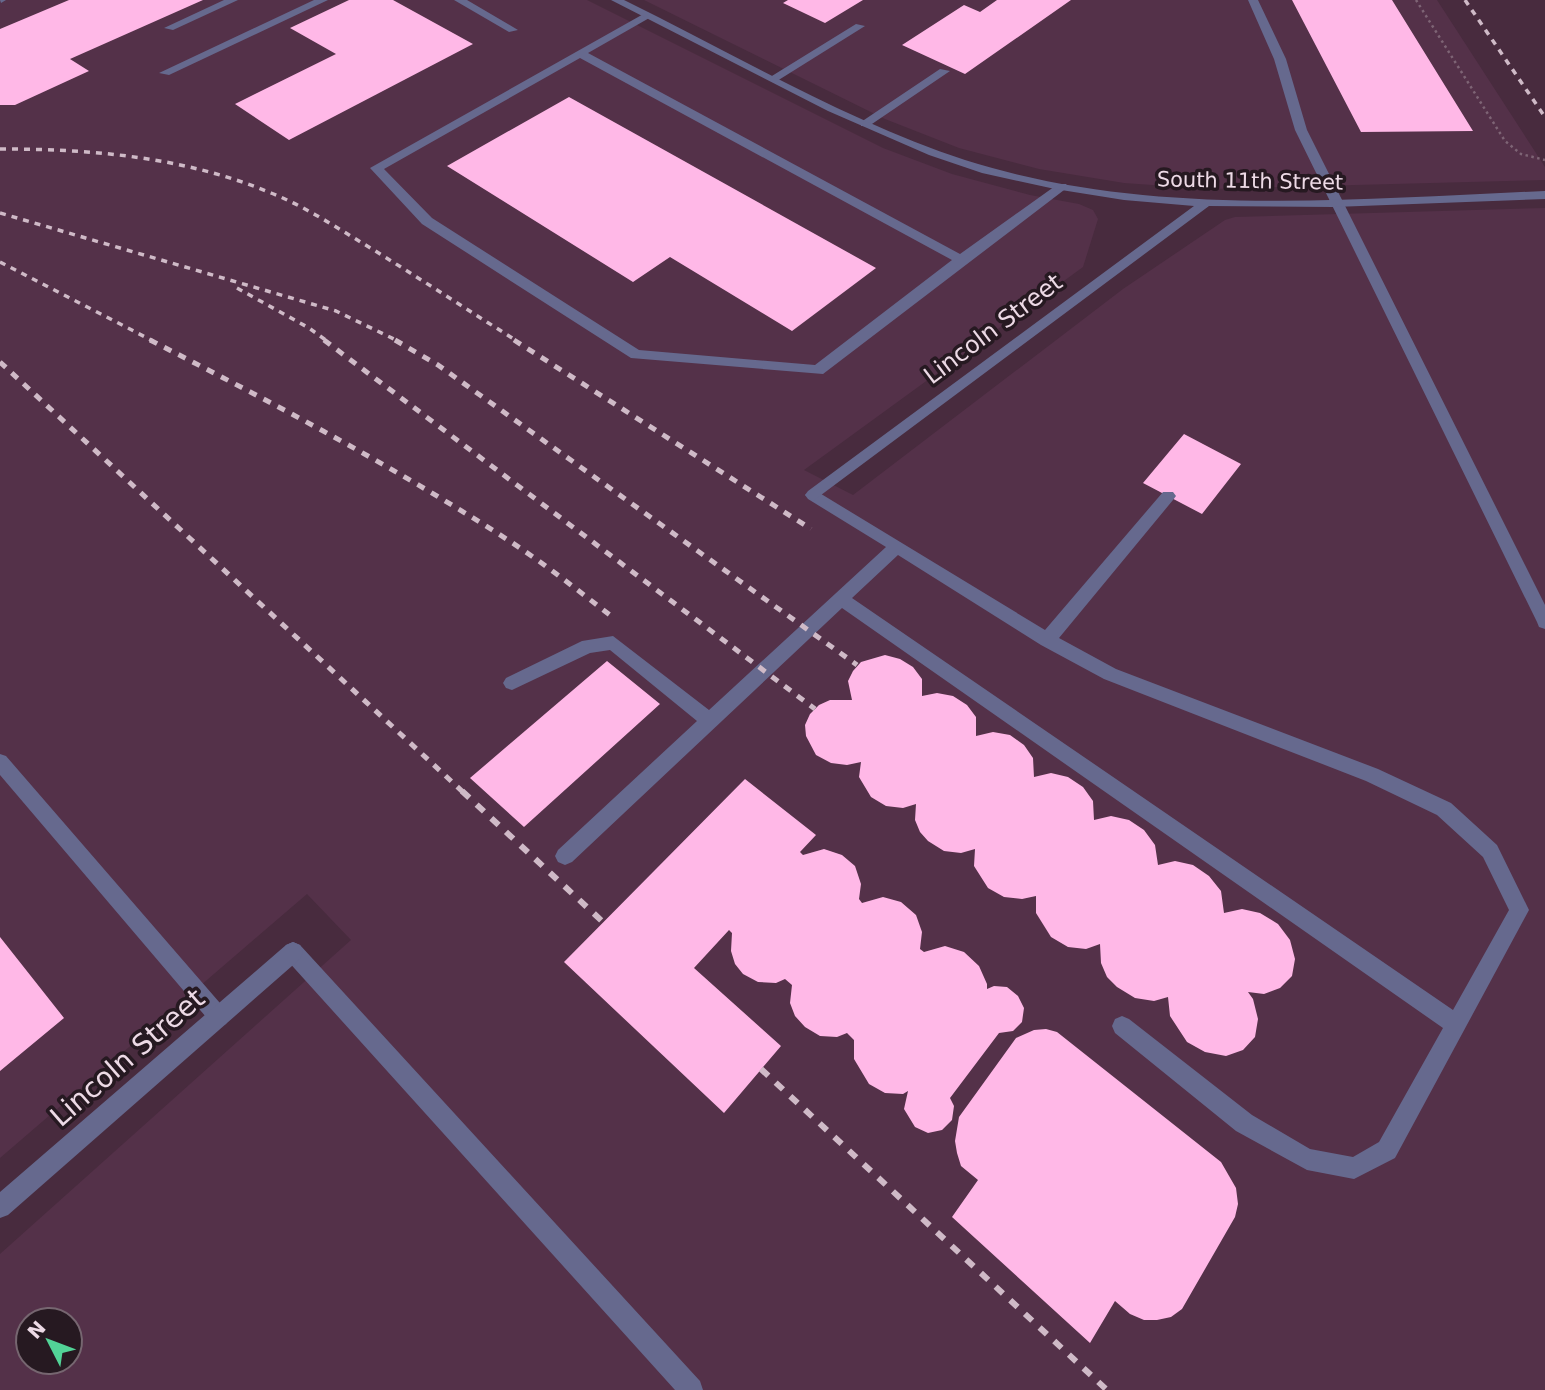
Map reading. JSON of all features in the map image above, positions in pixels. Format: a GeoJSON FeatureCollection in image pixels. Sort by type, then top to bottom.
{"type":"FeatureCollection","features":[{"type":"Feature","properties":{"kind":"street"},"geometry":{"type":"LineString","coordinates":[[169,28],[233,0]]}},
{"type":"Feature","properties":{"kind":"street"},"geometry":{"type":"LineString","coordinates":[[165,72],[323,0]]}},
{"type":"Feature","properties":{"kind":"street"},"geometry":{"type":"LineString","coordinates":[[459,0],[513,30]]}},
{"type":"Feature","properties":{"kind":"street"},"geometry":{"type":"LineString","coordinates":[[1254,0],[1280,59],[1301,130],[1334,202],[1545,622]]}},
{"type":"Feature","properties":{"kind":"street","name":"South 11th Street"},"geometry":{"type":"LineString","coordinates":[[624,1],[773,79],[913,145],[985,170],[1062,187],[1204,204],[1545,195]]}},
{"type":"Feature","properties":{"kind":"street"},"geometry":{"type":"LineString","coordinates":[[647,15],[376,168],[427,221],[636,355],[818,370],[961,260],[1062,187]]}},
{"type":"Feature","properties":{"kind":"street"},"geometry":{"type":"LineString","coordinates":[[773,79],[860,26]]}},
{"type":"Feature","properties":{"kind":"street"},"geometry":{"type":"LineString","coordinates":[[581,54],[961,260]]}},
{"type":"Feature","properties":{"kind":"street"},"geometry":{"type":"LineString","coordinates":[[865,124],[944,71]]}},
{"type":"Feature","properties":{"kind":"street","name":"Lincoln Street"},"geometry":{"type":"LineString","coordinates":[[897,545],[813,495],[1204,204]]}},
{"type":"Feature","properties":{"kind":"street"},"geometry":{"type":"LineString","coordinates":[[1047,640],[1168,496]]}},
{"type":"Feature","properties":{"kind":"street"},"geometry":{"type":"LineString","coordinates":[[565,856],[897,545],[1047,640],[1110,674],[1371,775],[1444,809],[1490,851],[1519,910],[1387,1150],[1354,1168],[1307,1159],[1244,1123],[1122,1026]]}},
{"type":"Feature","properties":{"kind":"street"},"geometry":{"type":"LineString","coordinates":[[841,598],[1456,1025]]}},
{"type":"Feature","properties":{"kind":"street"},"geometry":{"type":"LineString","coordinates":[[512,683],[588,646],[613,643],[710,721]]}},
{"type":"Feature","properties":{"kind":"street"},"geometry":{"type":"LineString","coordinates":[[0,762],[219,1017]]}},
{"type":"Feature","properties":{"kind":"street","name":"Lincoln Street"},"geometry":{"type":"LineString","coordinates":[[0,1207],[293,951],[691,1390]]}},
{"type":"Feature","properties":{"kind":"path"},"geometry":{"type":"LineString","coordinates":[[1416,0],[1505,141],[1521,154],[1545,160]]}},
{"type":"Feature","properties":{"kind":"shaded area"},"geometry":{"type":"Polygon","coordinates":[[[0,0],[587,0],[883,148],[952,174],[1030,195],[1079,204],[1093,210],[1098,219],[1083,267],[804,470],[853,495],[1123,289],[1225,220],[1235,217],[1545,208],[1545,1390],[0,1390],[0,1254],[351,940],[307,894],[0,1158],[0,0]]]}},
{"type":"Feature","properties":{"kind":"shaded area"},"geometry":{"type":"Polygon","coordinates":[[[644,0],[1437,0],[1545,167],[1545,180],[1209,189],[1124,183],[1039,169],[959,148],[885,119],[644,0]]]}},
{"type":"Feature","properties":{"kind":"building"},"geometry":{"type":"Polygon","coordinates":[[[69,0],[203,0],[70,59],[89,71],[15,105],[0,105],[0,29],[69,0]]]}},
{"type":"Feature","properties":{"kind":"building"},"geometry":{"type":"Polygon","coordinates":[[[349,0],[393,0],[473,44],[289,140],[235,104],[336,54],[290,28],[349,0]]]}},
{"type":"Feature","properties":{"kind":"building"},"geometry":{"type":"Polygon","coordinates":[[[788,0],[863,0],[825,23],[783,3],[788,0]]]}},
{"type":"Feature","properties":{"kind":"building"},"geometry":{"type":"Polygon","coordinates":[[[997,0],[1071,0],[965,74],[902,45],[964,5],[980,12],[997,0]]]}},
{"type":"Feature","properties":{"kind":"building"},"geometry":{"type":"Polygon","coordinates":[[[1292,0],[1392,0],[1473,131],[1361,132],[1292,0]]]}},
{"type":"Feature","properties":{"kind":"building"},"geometry":{"type":"Polygon","coordinates":[[[569,97],[876,268],[792,331],[670,257],[633,282],[447,166],[569,97]]]}},
{"type":"Feature","properties":{"kind":"building"},"geometry":{"type":"Polygon","coordinates":[[[1184,434],[1241,464],[1202,514],[1143,483],[1184,434]]]}},
{"type":"Feature","properties":{"kind":"building"},"geometry":{"type":"Polygon","coordinates":[[[885,655],[900,659],[913,667],[922,679],[922,696],[937,693],[953,696],[967,705],[976,717],[976,736],[993,732],[1010,735],[1024,745],[1033,758],[1034,777],[1051,773],[1068,777],[1083,787],[1093,801],[1094,820],[1111,816],[1129,820],[1144,830],[1155,845],[1158,865],[1175,861],[1193,865],[1209,876],[1221,891],[1224,913],[1242,909],[1260,913],[1278,924],[1290,940],[1295,959],[1292,976],[1280,988],[1264,994],[1248,992],[1253,999],[1258,1019],[1255,1037],[1243,1050],[1226,1056],[1205,1052],[1187,1042],[1170,1016],[1168,997],[1154,1001],[1135,998],[1107,977],[1101,963],[1100,944],[1086,949],[1068,947],[1051,937],[1036,913],[1036,896],[1022,899],[1004,897],[988,888],[974,866],[975,849],[961,853],[944,851],[920,832],[915,820],[916,804],[903,808],[886,806],[871,797],[859,777],[861,762],[847,765],[831,763],[816,755],[806,736],[805,725],[810,714],[819,705],[830,700],[852,700],[848,681],[853,671],[861,662],[885,655]]]}},
{"type":"Feature","properties":{"kind":"building"},"geometry":{"type":"Polygon","coordinates":[[[607,661],[660,704],[524,827],[470,778],[607,661]]]}},
{"type":"Feature","properties":{"kind":"building"},"geometry":{"type":"Polygon","coordinates":[[[745,779],[816,835],[800,852],[803,855],[824,849],[842,855],[855,866],[861,884],[859,899],[862,903],[883,897],[901,902],[916,915],[922,932],[920,949],[924,952],[945,946],[964,952],[979,966],[987,989],[994,986],[1007,987],[1018,996],[1024,1008],[1022,1022],[1013,1031],[999,1033],[950,1098],[954,1106],[952,1120],[942,1130],[928,1133],[915,1127],[904,1109],[908,1091],[903,1094],[885,1093],[869,1084],[854,1059],[854,1040],[847,1033],[837,1037],[820,1036],[805,1027],[795,1016],[790,1003],[792,985],[785,979],[776,983],[758,982],[743,974],[735,964],[731,951],[732,933],[729,930],[694,968],[781,1046],[724,1113],[564,962],[745,779]]]}},
{"type":"Feature","properties":{"kind":"building"},"geometry":{"type":"Polygon","coordinates":[[[0,937],[64,1018],[0,1071],[0,937]]]}},
{"type":"Feature","properties":{"kind":"building"},"geometry":{"type":"Polygon","coordinates":[[[1034,1030],[1057,1032],[1221,1162],[1236,1188],[1238,1204],[1235,1217],[1182,1309],[1171,1317],[1144,1320],[1130,1314],[1115,1301],[1090,1343],[952,1217],[978,1180],[961,1166],[957,1153],[955,1141],[959,1117],[1016,1038],[1034,1030]]]}},
{"type":"Feature","properties":{"kind":"railway"},"geometry":{"type":"LineString","coordinates":[[1465,0],[1545,117]]}},
{"type":"Feature","properties":{"kind":"railway"},"geometry":{"type":"LineString","coordinates":[[0,149],[104,153],[172,163],[238,181],[283,198],[319,217],[517,341]]}},
{"type":"Feature","properties":{"kind":"railway"},"geometry":{"type":"LineString","coordinates":[[0,213],[336,311],[398,341]]}},
{"type":"Feature","properties":{"kind":"railway"},"geometry":{"type":"LineString","coordinates":[[0,262],[153,341]]}},
{"type":"Feature","properties":{"kind":"railway"},"geometry":{"type":"LineString","coordinates":[[237,288],[327,341]]}},
{"type":"Feature","properties":{"kind":"railway"},"geometry":{"type":"LineString","coordinates":[[150,340],[421,486],[522,549],[615,619]]}},
{"type":"Feature","properties":{"kind":"railway"},"geometry":{"type":"LineString","coordinates":[[324,340],[815,709]]}},
{"type":"Feature","properties":{"kind":"railway"},"geometry":{"type":"LineString","coordinates":[[395,340],[438,365],[857,665]]}},
{"type":"Feature","properties":{"kind":"railway"},"geometry":{"type":"LineString","coordinates":[[514,340],[811,529]]}},
{"type":"Feature","properties":{"kind":"railway"},"geometry":{"type":"LineString","coordinates":[[0,362],[464,793]]}},
{"type":"Feature","properties":{"kind":"railway"},"geometry":{"type":"LineString","coordinates":[[462,791],[603,922]]}},
{"type":"Feature","properties":{"kind":"railway"},"geometry":{"type":"LineString","coordinates":[[761,1069],[1107,1390]]}}]}
